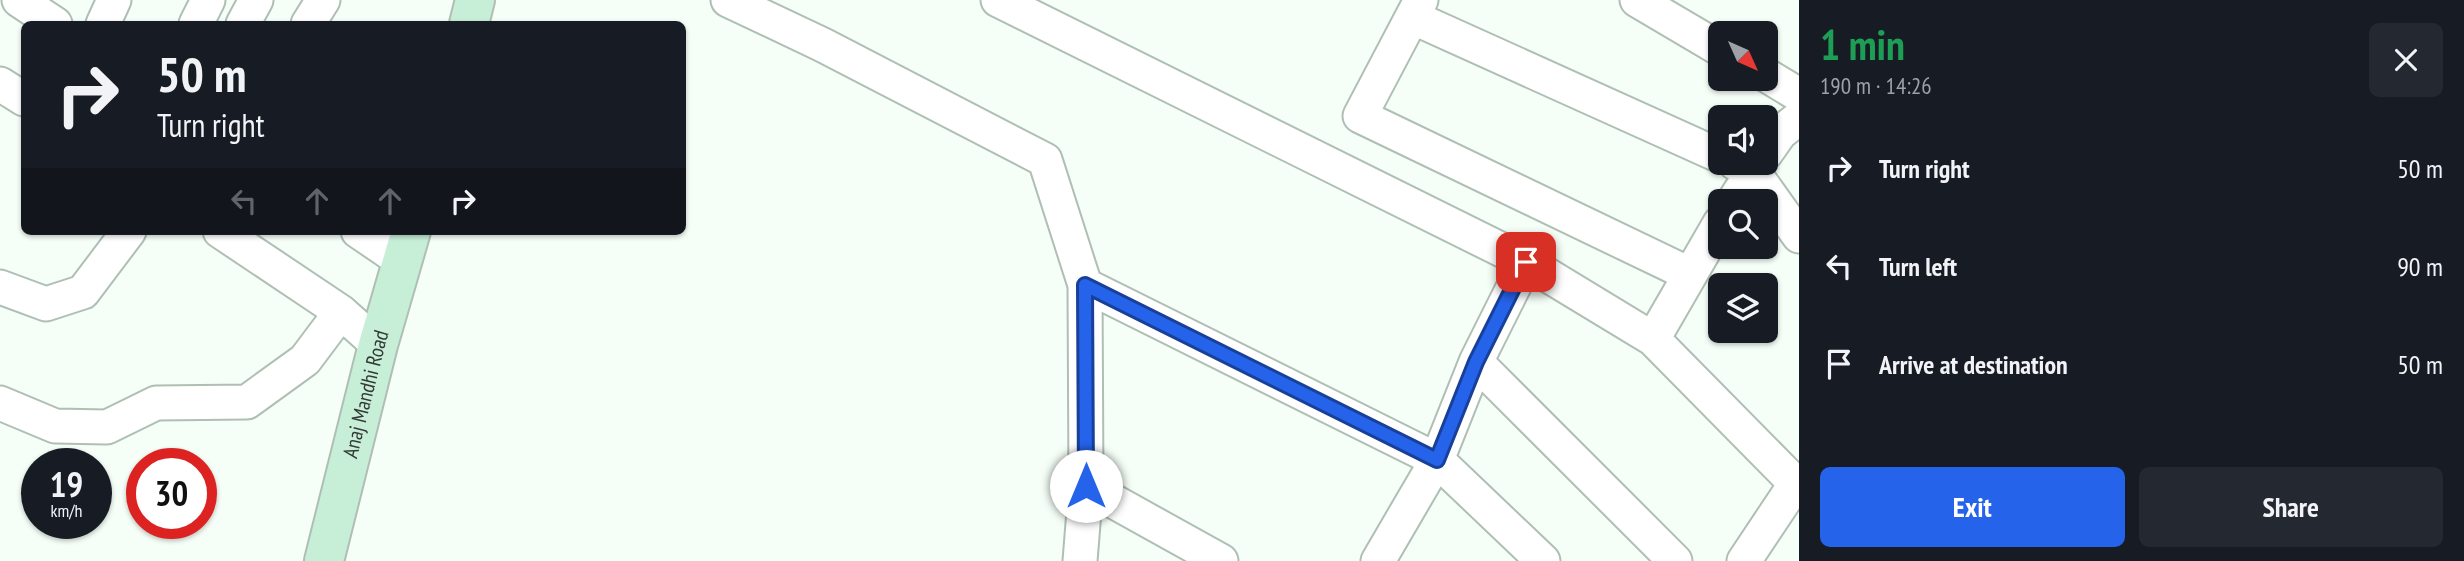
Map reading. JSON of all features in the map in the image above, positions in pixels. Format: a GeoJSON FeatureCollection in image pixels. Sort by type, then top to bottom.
{"type":"FeatureCollection","features":[{"type":"Feature","properties":{"kind":"street"},"geometry":{"type":"LineString","coordinates":[[19,0],[50,21]]}},
{"type":"Feature","properties":{"kind":"street"},"geometry":{"type":"LineString","coordinates":[[104,21],[114,0]]}},
{"type":"Feature","properties":{"kind":"street"},"geometry":{"type":"LineString","coordinates":[[197,21],[208,0]]}},
{"type":"Feature","properties":{"kind":"street"},"geometry":{"type":"LineString","coordinates":[[245,21],[256,0]]}},
{"type":"Feature","properties":{"kind":"street"},"geometry":{"type":"LineString","coordinates":[[310,21],[323,0]]}},
{"type":"Feature","properties":{"kind":"street"},"geometry":{"type":"LineString","coordinates":[[470,21],[475,0]]}},
{"type":"Feature","properties":{"kind":"street"},"geometry":{"type":"LineString","coordinates":[[728,0],[823,45],[1045,160],[1085,285],[1086,486],[1080,561]]}},
{"type":"Feature","properties":{"kind":"street"},"geometry":{"type":"LineString","coordinates":[[998,0],[1040,9],[1526,262],[1653,339],[1797,485],[1744,561]]}},
{"type":"Feature","properties":{"kind":"street"},"geometry":{"type":"LineString","coordinates":[[1637,0],[1708,42]]}},
{"type":"Feature","properties":{"kind":"street"},"geometry":{"type":"LineString","coordinates":[[1689,274],[1360,116],[1417,8],[1708,150]]}},
{"type":"Feature","properties":{"kind":"street"},"geometry":{"type":"LineString","coordinates":[[1778,82],[1799,94]]}},
{"type":"Feature","properties":{"kind":"street"},"geometry":{"type":"LineString","coordinates":[[0,84],[21,97]]}},
{"type":"Feature","properties":{"kind":"street"},"geometry":{"type":"LineString","coordinates":[[1778,135],[1799,118]]}},
{"type":"Feature","properties":{"kind":"street"},"geometry":{"type":"LineString","coordinates":[[1761,175],[1799,236]]}},
{"type":"Feature","properties":{"kind":"street"},"geometry":{"type":"LineString","coordinates":[[0,287],[46,304],[83,292],[126,235]]}},
{"type":"Feature","properties":{"kind":"street"},"geometry":{"type":"LineString","coordinates":[[226,235],[341,312],[378,345]]}},
{"type":"Feature","properties":{"kind":"street"},"geometry":{"type":"LineString","coordinates":[[371,235],[406,246]]}},
{"type":"Feature","properties":{"kind":"street"},"geometry":{"type":"LineString","coordinates":[[1653,339],[1708,243]]}},
{"type":"Feature","properties":{"kind":"street","name":"Anaj Mandhi Road"},"geometry":{"type":"LineString","coordinates":[[324,561],[378,345],[406,246]]}},
{"type":"Feature","properties":{"kind":"street"},"geometry":{"type":"LineString","coordinates":[[1378,561],[1437,460],[1476,362],[1526,262]]}},
{"type":"Feature","properties":{"kind":"street"},"geometry":{"type":"LineString","coordinates":[[1085,285],[1437,460],[1543,561]]}},
{"type":"Feature","properties":{"kind":"street"},"geometry":{"type":"LineString","coordinates":[[0,403],[55,425],[107,427],[156,403],[247,402],[305,360],[341,312]]}},
{"type":"Feature","properties":{"kind":"street"},"geometry":{"type":"LineString","coordinates":[[1476,362],[1675,561]]}},
{"type":"Feature","properties":{"kind":"street"},"geometry":{"type":"LineString","coordinates":[[1086,486],[1221,561]]}},
{"type":"Feature","properties":{"kind":"route"},"geometry":{"type":"LineString","coordinates":[[1086,486],[1085,285],[1437,460],[1476,362],[1526,262]]}}]}
